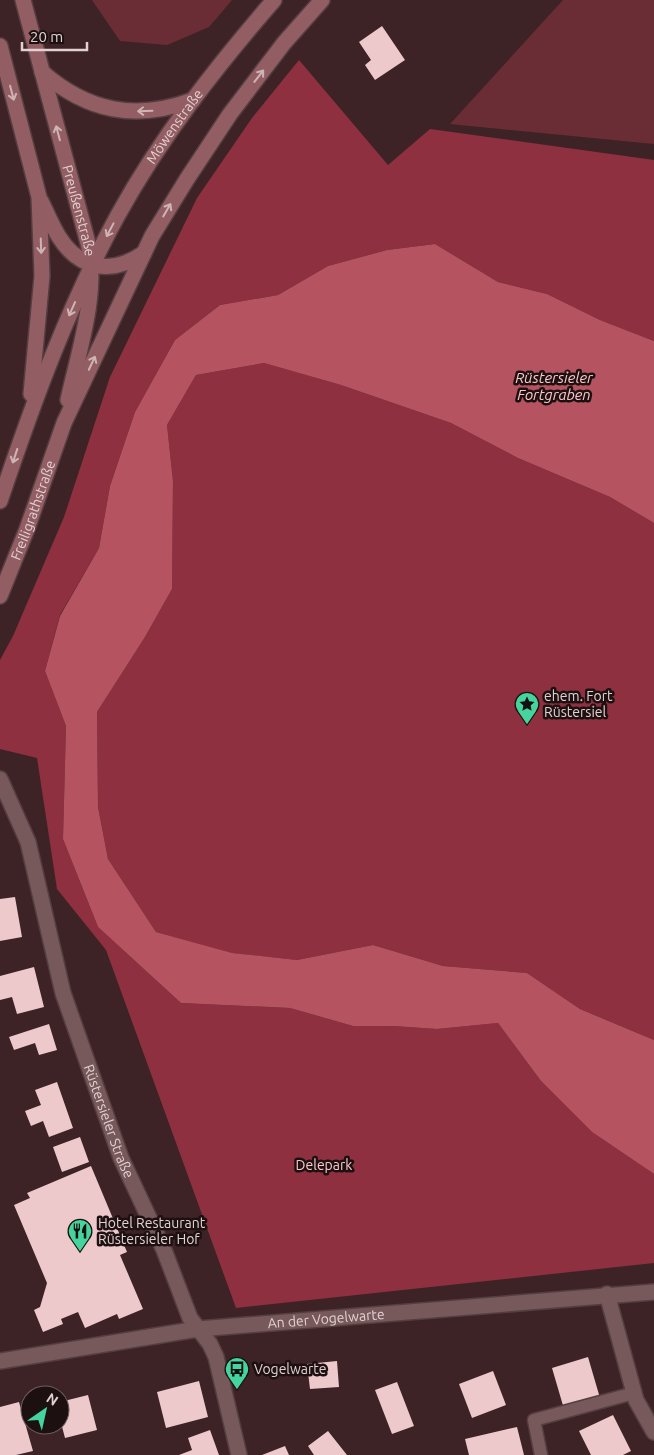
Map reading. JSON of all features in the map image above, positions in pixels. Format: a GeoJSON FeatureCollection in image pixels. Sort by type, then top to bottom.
{"type":"FeatureCollection","features":[{"type":"Feature","properties":{"kind":"main road","name":"Preußenstraße"},"geometry":{"type":"LineString","coordinates":[[24,0],[89,247],[92,265],[88,311],[64,423]]}},
{"type":"Feature","properties":{"kind":"main road","name":"Möwenstraße"},"geometry":{"type":"LineString","coordinates":[[30,410],[52,353],[92,265],[118,215],[146,168],[192,100],[274,0]]}},
{"type":"Feature","properties":{"kind":"main road"},"geometry":{"type":"LineString","coordinates":[[64,423],[144,253],[187,179],[230,114],[284,43],[322,0]]}},
{"type":"Feature","properties":{"kind":"main road"},"geometry":{"type":"LineString","coordinates":[[0,46],[40,197],[59,236],[72,252],[92,265],[112,267],[123,264],[144,253]]}},
{"type":"Feature","properties":{"kind":"main road"},"geometry":{"type":"LineString","coordinates":[[42,72],[69,93],[84,101],[112,109],[132,112],[153,111],[173,107],[192,100]]}},
{"type":"Feature","properties":{"kind":"main road"},"geometry":{"type":"LineString","coordinates":[[0,502],[30,410],[42,276],[40,197]]}},
{"type":"Feature","properties":{"kind":"main road","name":"Freiligrathstraße"},"geometry":{"type":"LineString","coordinates":[[0,596],[27,529],[64,423]]}},
{"type":"Feature","properties":{"kind":"street","name":"Rüstersieler Straße"},"geometry":{"type":"LineString","coordinates":[[0,779],[28,842],[63,993],[121,1158],[164,1250],[184,1306],[190,1318],[210,1344],[216,1357],[239,1455]]}},
{"type":"Feature","properties":{"kind":"street","name":"An der Vogelwarte"},"geometry":{"type":"LineString","coordinates":[[0,1362],[198,1329],[607,1294],[654,1292]]}},
{"type":"Feature","properties":{"kind":"street"},"geometry":{"type":"LineString","coordinates":[[607,1294],[636,1400],[654,1432]]}},
{"type":"Feature","properties":{"kind":"lane"},"geometry":{"type":"LineString","coordinates":[[541,1455],[534,1420],[634,1393]]}},
{"type":"Feature","properties":{"kind":"shaded area"},"geometry":{"type":"Polygon","coordinates":[[[92,0],[232,0],[209,27],[167,45],[120,41],[92,0]]]}},
{"type":"Feature","properties":{"kind":"shaded area"},"geometry":{"type":"Polygon","coordinates":[[[563,0],[654,0],[654,144],[450,124],[563,0]]]}},
{"type":"Feature","properties":{"kind":"green space","name":"Delepark"},"geometry":{"type":"Polygon","coordinates":[[[299,60],[388,165],[430,129],[654,160],[654,341],[600,320],[547,294],[498,282],[435,244],[387,250],[328,266],[278,295],[220,305],[175,340],[135,412],[110,486],[99,548],[60,615],[45,671],[66,726],[63,839],[98,927],[181,1003],[290,1008],[353,1026],[437,1029],[498,1023],[541,1081],[592,1132],[654,1174],[654,1263],[236,1308],[106,950],[57,889],[37,758],[0,749],[0,660],[13,636],[64,517],[110,377],[197,198],[252,118],[299,60]]]}},
{"type":"Feature","properties":{"kind":"green space"},"geometry":{"type":"Polygon","coordinates":[[[264,363],[341,385],[451,423],[518,458],[610,497],[654,523],[654,1040],[580,1009],[527,973],[443,966],[373,945],[297,960],[231,953],[156,932],[108,859],[98,807],[97,712],[145,637],[172,589],[173,481],[167,425],[196,375],[264,363]]]}},
{"type":"Feature","properties":{"kind":"water","name":"Rüstersieler Fortgraben"},"geometry":{"type":"Polygon","coordinates":[[[435,244],[498,282],[547,294],[600,320],[654,341],[654,523],[610,497],[518,458],[451,423],[341,385],[264,363],[196,375],[167,425],[173,481],[172,589],[145,637],[97,712],[98,807],[108,859],[156,932],[232,953],[297,960],[373,945],[443,966],[527,973],[580,1009],[654,1040],[654,1174],[592,1132],[541,1081],[498,1023],[437,1029],[353,1026],[290,1008],[181,1003],[98,927],[63,839],[66,726],[45,671],[60,616],[99,548],[110,486],[135,412],[175,340],[220,305],[278,295],[328,266],[387,250],[435,244]]]}},
{"type":"Feature","properties":{"kind":"building"},"geometry":{"type":"Polygon","coordinates":[[[382,26],[405,60],[375,80],[365,65],[371,60],[359,42],[382,26]]]}},
{"type":"Feature","properties":{"kind":"building"},"geometry":{"type":"Polygon","coordinates":[[[15,897],[22,937],[0,941],[0,899],[15,897]]]}},
{"type":"Feature","properties":{"kind":"building"},"geometry":{"type":"Polygon","coordinates":[[[34,967],[44,1007],[17,1014],[12,997],[0,1000],[0,976],[34,967]]]}},
{"type":"Feature","properties":{"kind":"building"},"geometry":{"type":"Polygon","coordinates":[[[49,1024],[57,1050],[39,1055],[35,1043],[14,1050],[9,1037],[49,1024]]]}},
{"type":"Feature","properties":{"kind":"building"},"geometry":{"type":"Polygon","coordinates":[[[57,1082],[73,1128],[49,1137],[43,1121],[31,1126],[25,1111],[41,1105],[35,1090],[57,1082]]]}},
{"type":"Feature","properties":{"kind":"building"},"geometry":{"type":"Polygon","coordinates":[[[80,1137],[89,1162],[62,1172],[53,1147],[80,1137]]]}},
{"type":"Feature","properties":{"kind":"building"},"geometry":{"type":"Polygon","coordinates":[[[91,1166],[127,1252],[120,1255],[143,1309],[119,1319],[117,1314],[85,1328],[78,1312],[61,1319],[63,1324],[43,1332],[34,1310],[40,1307],[47,1283],[14,1205],[30,1198],[27,1193],[91,1166]]]}},
{"type":"Feature","properties":{"kind":"building"},"geometry":{"type":"Polygon","coordinates":[[[588,1357],[600,1398],[564,1409],[552,1368],[588,1357]]]}},
{"type":"Feature","properties":{"kind":"building"},"geometry":{"type":"Polygon","coordinates":[[[337,1361],[339,1387],[310,1389],[307,1364],[337,1361]]]}},
{"type":"Feature","properties":{"kind":"building"},"geometry":{"type":"Polygon","coordinates":[[[493,1371],[506,1405],[472,1418],[459,1384],[493,1371]]]}},
{"type":"Feature","properties":{"kind":"building"},"geometry":{"type":"Polygon","coordinates":[[[199,1381],[208,1417],[166,1428],[157,1392],[199,1381]]]}},
{"type":"Feature","properties":{"kind":"building"},"geometry":{"type":"Polygon","coordinates":[[[397,1382],[414,1426],[392,1434],[375,1390],[397,1382]]]}},
{"type":"Feature","properties":{"kind":"building"},"geometry":{"type":"Polygon","coordinates":[[[88,1395],[97,1430],[65,1438],[64,1435],[70,1435],[70,1400],[88,1395]]]}},
{"type":"Feature","properties":{"kind":"building"},"geometry":{"type":"Polygon","coordinates":[[[19,1402],[20,1435],[28,1435],[33,1451],[16,1455],[0,1455],[0,1407],[19,1402]]]}},
{"type":"Feature","properties":{"kind":"building"},"geometry":{"type":"Polygon","coordinates":[[[613,1415],[631,1451],[623,1455],[591,1455],[579,1431],[613,1415]]]}},
{"type":"Feature","properties":{"kind":"building"},"geometry":{"type":"Polygon","coordinates":[[[517,1427],[524,1455],[469,1455],[465,1439],[517,1427]]]}},
{"type":"Feature","properties":{"kind":"building"},"geometry":{"type":"Polygon","coordinates":[[[210,1430],[219,1455],[179,1455],[192,1450],[188,1438],[210,1430]]]}},
{"type":"Feature","properties":{"kind":"building"},"geometry":{"type":"Polygon","coordinates":[[[328,1431],[347,1455],[314,1455],[308,1446],[328,1431]]]}},
{"type":"Feature","properties":{"kind":"building"},"geometry":{"type":"Polygon","coordinates":[[[285,1446],[289,1455],[262,1455],[285,1446]]]}},
{"type":"Feature","properties":{"kind":"place","name":"ehem. Fort Rüstersiel"},"geometry":{"type":"Point","coordinates":[527,725]}},
{"type":"Feature","properties":{"kind":"place","name":"Hotel Restaurant Rüstersieler Hof"},"geometry":{"type":"Point","coordinates":[80,1252]}},
{"type":"Feature","properties":{"kind":"place","name":"Vogelwarte"},"geometry":{"type":"Point","coordinates":[237,1390]}}]}
